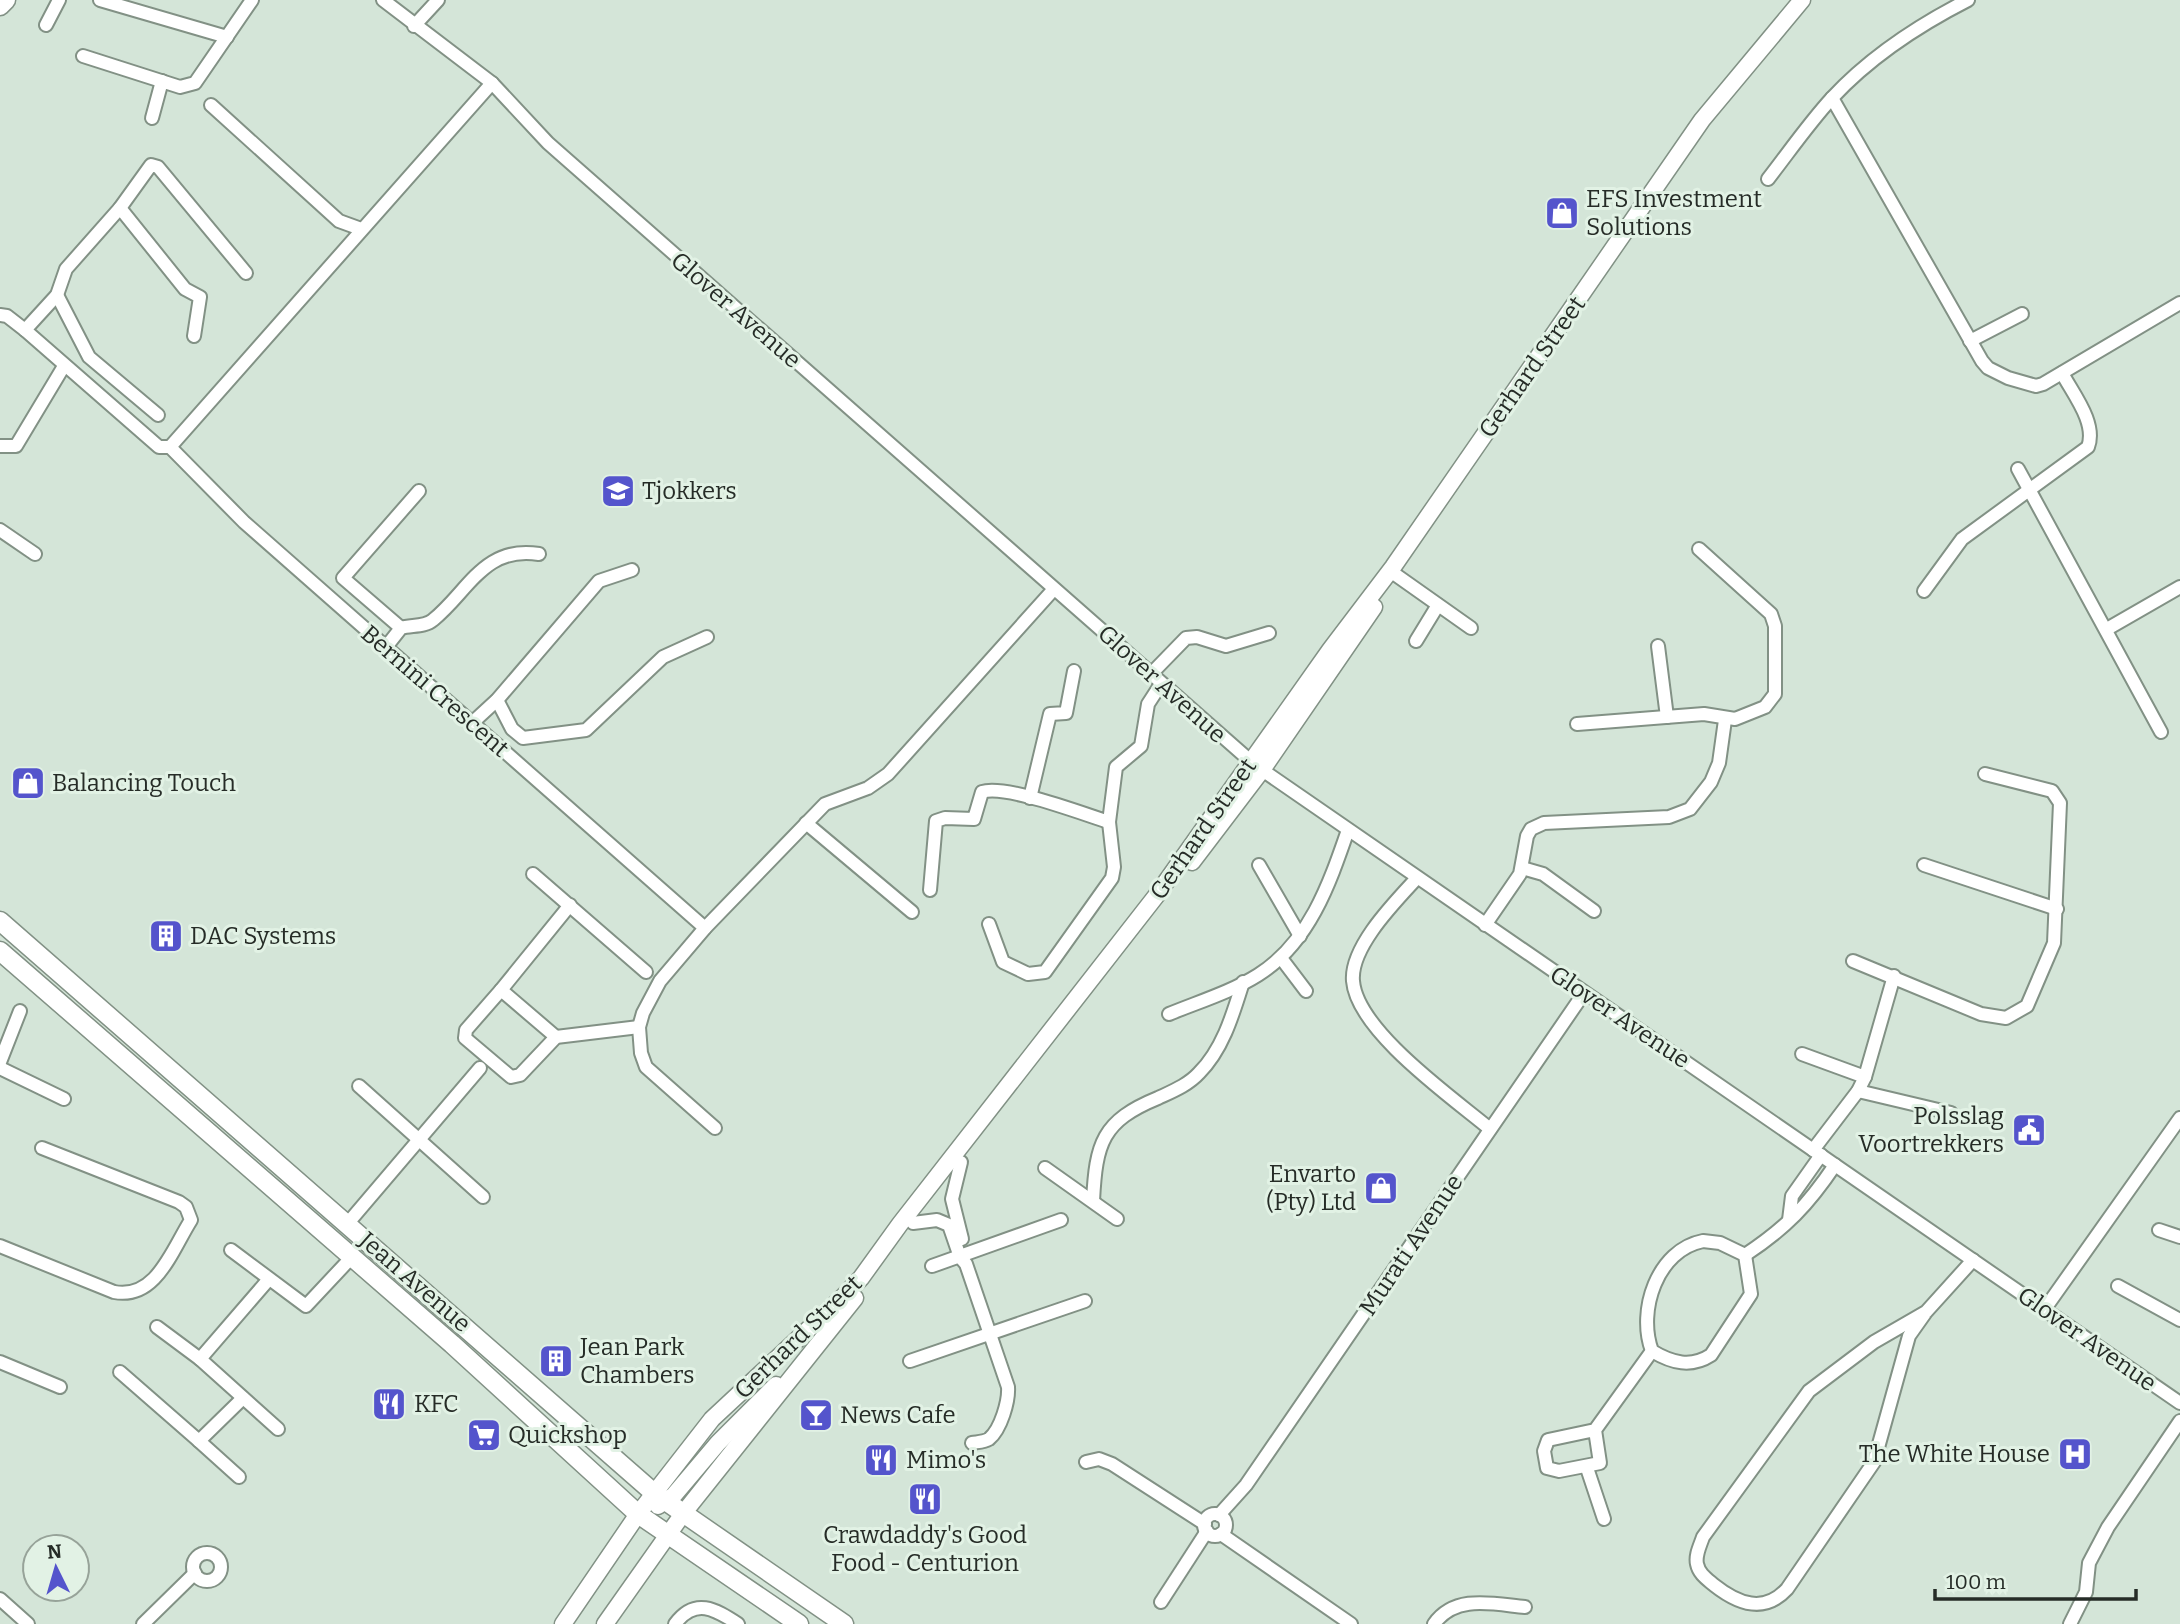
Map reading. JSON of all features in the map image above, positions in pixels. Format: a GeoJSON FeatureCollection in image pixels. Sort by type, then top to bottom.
{"type":"FeatureCollection","features":[{"type":"Feature","properties":{"kind":"main road"},"geometry":{"type":"LineString","coordinates":[[0,6],[6,0]]}},
{"type":"Feature","properties":{"kind":"main road","name":"Jean Avenue"},"geometry":{"type":"LineString","coordinates":[[0,922],[660,1497],[844,1624]]}},
{"type":"Feature","properties":{"kind":"main road","name":"Jean Avenue"},"geometry":{"type":"LineString","coordinates":[[0,951],[434,1330],[638,1514],[799,1624]]}},
{"type":"Feature","properties":{"kind":"main road"},"geometry":{"type":"LineString","coordinates":[[317,1198],[328,1221],[430,1311],[435,1320],[434,1330]]}},
{"type":"Feature","properties":{"kind":"street"},"geometry":{"type":"LineString","coordinates":[[46,25],[59,0]]}},
{"type":"Feature","properties":{"kind":"street"},"geometry":{"type":"LineString","coordinates":[[100,0],[227,37]]}},
{"type":"Feature","properties":{"kind":"street"},"geometry":{"type":"LineString","coordinates":[[83,56],[189,87],[252,0]]}},
{"type":"Feature","properties":{"kind":"street","name":"Glover Avenue"},"geometry":{"type":"LineString","coordinates":[[383,0],[492,83],[548,143],[1256,766],[2180,1404]]}},
{"type":"Feature","properties":{"kind":"street"},"geometry":{"type":"LineString","coordinates":[[414,26],[438,0]]}},
{"type":"Feature","properties":{"kind":"street"},"geometry":{"type":"LineString","coordinates":[[1768,179],[1832,98],[1899,39],[1968,0]]}},
{"type":"Feature","properties":{"kind":"street","name":"Gerhard Street"},"geometry":{"type":"LineString","coordinates":[[606,1624],[682,1514],[961,1162],[1256,766],[1396,575],[1710,120],[1810,1]]}},
{"type":"Feature","properties":{"kind":"street","name":"Gerhard Street"},"geometry":{"type":"LineString","coordinates":[[563,1624],[638,1514],[660,1497],[712,1419],[861,1278],[1256,766],[1702,120],[1810,1]]}},
{"type":"Feature","properties":{"kind":"street"},"geometry":{"type":"LineString","coordinates":[[152,118],[162,81]]}},
{"type":"Feature","properties":{"kind":"street"},"geometry":{"type":"LineString","coordinates":[[170,447],[492,83]]}},
{"type":"Feature","properties":{"kind":"street"},"geometry":{"type":"LineString","coordinates":[[1832,98],[1988,369],[2036,386],[2050,382],[2180,303]]}},
{"type":"Feature","properties":{"kind":"street"},"geometry":{"type":"LineString","coordinates":[[211,105],[339,221],[361,229]]}},
{"type":"Feature","properties":{"kind":"street"},"geometry":{"type":"LineString","coordinates":[[24,330],[57,295],[66,269],[120,208],[154,164],[246,273]]}},
{"type":"Feature","properties":{"kind":"street"},"geometry":{"type":"LineString","coordinates":[[120,208],[185,289],[200,298],[194,336]]}},
{"type":"Feature","properties":{"kind":"street"},"geometry":{"type":"LineString","coordinates":[[57,295],[89,357],[158,415]]}},
{"type":"Feature","properties":{"kind":"street"},"geometry":{"type":"LineString","coordinates":[[1970,341],[2022,314]]}},
{"type":"Feature","properties":{"kind":"street","name":"Bernini Crescent"},"geometry":{"type":"LineString","coordinates":[[4,316],[24,330],[159,447],[170,447],[244,522],[705,928]]}},
{"type":"Feature","properties":{"kind":"street"},"geometry":{"type":"LineString","coordinates":[[0,446],[16,446],[64,366]]}},
{"type":"Feature","properties":{"kind":"street"},"geometry":{"type":"LineString","coordinates":[[1924,591],[1962,539],[2088,447],[2092,436],[2089,424],[2062,373]]}},
{"type":"Feature","properties":{"kind":"street"},"geometry":{"type":"LineString","coordinates":[[2018,469],[2161,732]]}},
{"type":"Feature","properties":{"kind":"street"},"geometry":{"type":"LineString","coordinates":[[401,628],[343,578],[419,491]]}},
{"type":"Feature","properties":{"kind":"street"},"geometry":{"type":"LineString","coordinates":[[0,530],[35,554]]}},
{"type":"Feature","properties":{"kind":"street"},"geometry":{"type":"LineString","coordinates":[[1577,724],[1704,714],[1725,720],[1743,717],[1772,701],[1775,694],[1775,626],[1768,608],[1699,549]]}},
{"type":"Feature","properties":{"kind":"street"},"geometry":{"type":"LineString","coordinates":[[386,647],[401,628],[431,622],[473,577],[493,561],[511,552],[539,554]]}},
{"type":"Feature","properties":{"kind":"street"},"geometry":{"type":"LineString","coordinates":[[472,723],[497,700],[599,581],[632,570]]}},
{"type":"Feature","properties":{"kind":"street"},"geometry":{"type":"LineString","coordinates":[[1396,575],[1471,628]]}},
{"type":"Feature","properties":{"kind":"street"},"geometry":{"type":"LineString","coordinates":[[2107,629],[2180,587]]}},
{"type":"Feature","properties":{"kind":"street"},"geometry":{"type":"LineString","coordinates":[[715,1128],[646,1067],[640,1053],[639,1027],[643,1013],[660,981],[705,928],[825,804],[868,788],[888,774],[1054,589]]}},
{"type":"Feature","properties":{"kind":"street"},"geometry":{"type":"LineString","coordinates":[[1416,641],[1438,605]]}},
{"type":"Feature","properties":{"kind":"street"},"geometry":{"type":"LineString","coordinates":[[1151,674],[1186,638],[1197,637],[1226,646],[1269,633]]}},
{"type":"Feature","properties":{"kind":"street"},"geometry":{"type":"LineString","coordinates":[[497,700],[512,729],[523,738],[577,733],[593,725],[672,650],[708,637]]}},
{"type":"Feature","properties":{"kind":"street"},"geometry":{"type":"LineString","coordinates":[[1657,646],[1667,716]]}},
{"type":"Feature","properties":{"kind":"street"},"geometry":{"type":"LineString","coordinates":[[1030,798],[1050,713],[1066,713],[1074,671]]}},
{"type":"Feature","properties":{"kind":"street"},"geometry":{"type":"LineString","coordinates":[[989,924],[1003,962],[1028,974],[1045,972],[1112,878],[1114,867],[1109,822],[1116,766],[1141,747],[1148,704],[1161,684]]}},
{"type":"Feature","properties":{"kind":"street"},"geometry":{"type":"LineString","coordinates":[[1485,925],[1522,868],[1527,836],[1531,829],[1544,823],[1669,817],[1690,809],[1711,782],[1719,763],[1725,720]]}},
{"type":"Feature","properties":{"kind":"street"},"geometry":{"type":"LineString","coordinates":[[1853,961],[1981,1014],[2006,1018],[2027,1006],[2044,972],[2054,943],[2059,798],[2052,791],[1985,774]]}},
{"type":"Feature","properties":{"kind":"street"},"geometry":{"type":"LineString","coordinates":[[930,890],[936,821],[945,818],[974,819],[979,798],[988,790],[1030,798],[1109,822]]}},
{"type":"Feature","properties":{"kind":"street"},"geometry":{"type":"LineString","coordinates":[[806,823],[912,912]]}},
{"type":"Feature","properties":{"kind":"street"},"geometry":{"type":"LineString","coordinates":[[1169,1014],[1243,982],[1281,958],[1300,936],[1329,883],[1348,830]]}},
{"type":"Feature","properties":{"kind":"street"},"geometry":{"type":"LineString","coordinates":[[1259,865],[1300,936]]}},
{"type":"Feature","properties":{"kind":"street"},"geometry":{"type":"LineString","coordinates":[[1924,865],[2057,909]]}},
{"type":"Feature","properties":{"kind":"street"},"geometry":{"type":"LineString","coordinates":[[1522,868],[1543,874],[1594,911]]}},
{"type":"Feature","properties":{"kind":"street"},"geometry":{"type":"LineString","coordinates":[[533,874],[646,972]]}},
{"type":"Feature","properties":{"kind":"street"},"geometry":{"type":"LineString","coordinates":[[1417,878],[1363,944],[1353,981],[1364,1013],[1404,1057],[1490,1129]]}},
{"type":"Feature","properties":{"kind":"street"},"geometry":{"type":"LineString","coordinates":[[570,905],[466,1030],[467,1041],[506,1075],[520,1075],[555,1037],[639,1027]]}},
{"type":"Feature","properties":{"kind":"street"},"geometry":{"type":"LineString","coordinates":[[1281,958],[1307,991]]}},
{"type":"Feature","properties":{"kind":"street"},"geometry":{"type":"LineString","coordinates":[[1790,1220],[1792,1196],[1865,1077],[1894,976]]}},
{"type":"Feature","properties":{"kind":"street"},"geometry":{"type":"LineString","coordinates":[[1093,1201],[1096,1157],[1107,1132],[1132,1108],[1181,1087],[1198,1075],[1225,1034],[1243,982]]}},
{"type":"Feature","properties":{"kind":"street"},"geometry":{"type":"LineString","coordinates":[[501,990],[555,1037]]}},
{"type":"Feature","properties":{"kind":"street","name":"Murati Avenue"},"geometry":{"type":"LineString","coordinates":[[1161,1602],[1584,993]]}},
{"type":"Feature","properties":{"kind":"street"},"geometry":{"type":"LineString","coordinates":[[0,1062],[5,1034],[20,1011]]}},
{"type":"Feature","properties":{"kind":"street"},"geometry":{"type":"LineString","coordinates":[[1802,1055],[1865,1077]]}},
{"type":"Feature","properties":{"kind":"street"},"geometry":{"type":"LineString","coordinates":[[0,1068],[64,1099]]}},
{"type":"Feature","properties":{"kind":"street"},"geometry":{"type":"LineString","coordinates":[[348,1223],[480,1068]]}},
{"type":"Feature","properties":{"kind":"street"},"geometry":{"type":"LineString","coordinates":[[359,1086],[482,1197]]}},
{"type":"Feature","properties":{"kind":"street"},"geometry":{"type":"LineString","coordinates":[[1858,1091],[1951,1113]]}},
{"type":"Feature","properties":{"kind":"street"},"geometry":{"type":"LineString","coordinates":[[2044,1310],[2180,1118]]}},
{"type":"Feature","properties":{"kind":"street"},"geometry":{"type":"LineString","coordinates":[[0,1246],[114,1292],[131,1294],[152,1282],[191,1220],[186,1207],[179,1202],[42,1147]]}},
{"type":"Feature","properties":{"kind":"street"},"geometry":{"type":"LineString","coordinates":[[961,1162],[952,1189],[952,1222],[1009,1387],[1008,1400],[993,1434],[985,1441],[972,1443]]}},
{"type":"Feature","properties":{"kind":"street"},"geometry":{"type":"LineString","coordinates":[[1745,1255],[1779,1233],[1807,1206],[1836,1165]]}},
{"type":"Feature","properties":{"kind":"street"},"geometry":{"type":"LineString","coordinates":[[1045,1168],[1117,1219]]}},
{"type":"Feature","properties":{"kind":"street"},"geometry":{"type":"LineString","coordinates":[[913,1223],[937,1220],[952,1222]]}},
{"type":"Feature","properties":{"kind":"street"},"geometry":{"type":"LineString","coordinates":[[933,1266],[964,1259],[1061,1220]]}},
{"type":"Feature","properties":{"kind":"street"},"geometry":{"type":"LineString","coordinates":[[2159,1230],[2180,1237]]}},
{"type":"Feature","properties":{"kind":"street"},"geometry":{"type":"LineString","coordinates":[[1703,1241],[1720,1244],[1745,1255],[1751,1294],[1712,1355],[1702,1362],[1679,1363],[1652,1351],[1647,1338],[1647,1300],[1674,1257],[1693,1243],[1703,1241]]}},
{"type":"Feature","properties":{"kind":"street"},"geometry":{"type":"LineString","coordinates":[[231,1250],[306,1306],[350,1258]]}},
{"type":"Feature","properties":{"kind":"street"},"geometry":{"type":"LineString","coordinates":[[1926,1312],[1874,1342],[1809,1391],[1711,1526],[1698,1550],[1701,1575],[1743,1603],[1772,1603],[1787,1589],[1874,1462],[1905,1344],[1926,1312],[1973,1260]]}},
{"type":"Feature","properties":{"kind":"street"},"geometry":{"type":"LineString","coordinates":[[200,1359],[269,1279]]}},
{"type":"Feature","properties":{"kind":"street"},"geometry":{"type":"LineString","coordinates":[[2118,1286],[2180,1320]]}},
{"type":"Feature","properties":{"kind":"street"},"geometry":{"type":"LineString","coordinates":[[909,1361],[1085,1301]]}},
{"type":"Feature","properties":{"kind":"street"},"geometry":{"type":"LineString","coordinates":[[157,1327],[200,1359],[278,1429]]}},
{"type":"Feature","properties":{"kind":"street"},"geometry":{"type":"LineString","coordinates":[[1595,1430],[1601,1458],[1595,1466],[1559,1471],[1547,1468],[1545,1446],[1552,1437],[1595,1430],[1652,1351]]}},
{"type":"Feature","properties":{"kind":"street"},"geometry":{"type":"LineString","coordinates":[[0,1362],[60,1387]]}},
{"type":"Feature","properties":{"kind":"street"},"geometry":{"type":"LineString","coordinates":[[660,1497],[765,1394],[802,1364]]}},
{"type":"Feature","properties":{"kind":"street"},"geometry":{"type":"LineString","coordinates":[[120,1372],[239,1477]]}},
{"type":"Feature","properties":{"kind":"street"},"geometry":{"type":"LineString","coordinates":[[200,1441],[243,1398]]}},
{"type":"Feature","properties":{"kind":"street"},"geometry":{"type":"LineString","coordinates":[[2070,1624],[2086,1592],[2089,1563],[2108,1527],[2180,1421]]}},
{"type":"Feature","properties":{"kind":"street"},"geometry":{"type":"LineString","coordinates":[[1086,1462],[1099,1459],[1112,1464],[1215,1526],[1351,1624]]}},
{"type":"Feature","properties":{"kind":"street"},"geometry":{"type":"LineString","coordinates":[[1587,1468],[1604,1519]]}},
{"type":"Feature","properties":{"kind":"street"},"geometry":{"type":"LineString","coordinates":[[143,1624],[174,1590],[195,1573]]}},
{"type":"Feature","properties":{"kind":"street"},"geometry":{"type":"LineString","coordinates":[[0,1599],[28,1624]]}},
{"type":"Feature","properties":{"kind":"street"},"geometry":{"type":"LineString","coordinates":[[1434,1624],[1446,1610],[1460,1605],[1525,1607]]}},
{"type":"Feature","properties":{"kind":"street"},"geometry":{"type":"LineString","coordinates":[[675,1624],[685,1612],[704,1606],[738,1624]]}},
{"type":"Feature","properties":{"kind":"place","name":"EFS Investment Solutions"},"geometry":{"type":"Point","coordinates":[1562,213]}},
{"type":"Feature","properties":{"kind":"place","name":"Tjokkers"},"geometry":{"type":"Point","coordinates":[618,491]}},
{"type":"Feature","properties":{"kind":"place","name":"Balancing Touch"},"geometry":{"type":"Point","coordinates":[28,783]}},
{"type":"Feature","properties":{"kind":"place","name":"DAC Systems"},"geometry":{"type":"Point","coordinates":[166,936]}},
{"type":"Feature","properties":{"kind":"place","name":"Polsslag Voortrekkers"},"geometry":{"type":"Point","coordinates":[2029,1130]}},
{"type":"Feature","properties":{"kind":"place","name":"Envarto (Pty) Ltd"},"geometry":{"type":"Point","coordinates":[1381,1188]}},
{"type":"Feature","properties":{"kind":"place","name":"Jean Park Chambers"},"geometry":{"type":"Point","coordinates":[556,1361]}},
{"type":"Feature","properties":{"kind":"place","name":"KFC"},"geometry":{"type":"Point","coordinates":[389,1404]}},
{"type":"Feature","properties":{"kind":"place","name":"News Cafe"},"geometry":{"type":"Point","coordinates":[816,1415]}},
{"type":"Feature","properties":{"kind":"place","name":"Quickshop"},"geometry":{"type":"Point","coordinates":[484,1435]}},
{"type":"Feature","properties":{"kind":"place","name":"The White House"},"geometry":{"type":"Point","coordinates":[2075,1454]}},
{"type":"Feature","properties":{"kind":"place","name":"Mimo's"},"geometry":{"type":"Point","coordinates":[881,1460]}},
{"type":"Feature","properties":{"kind":"place","name":"Crawdaddy's Good Food - Centurion"},"geometry":{"type":"Point","coordinates":[925,1499]}}]}
